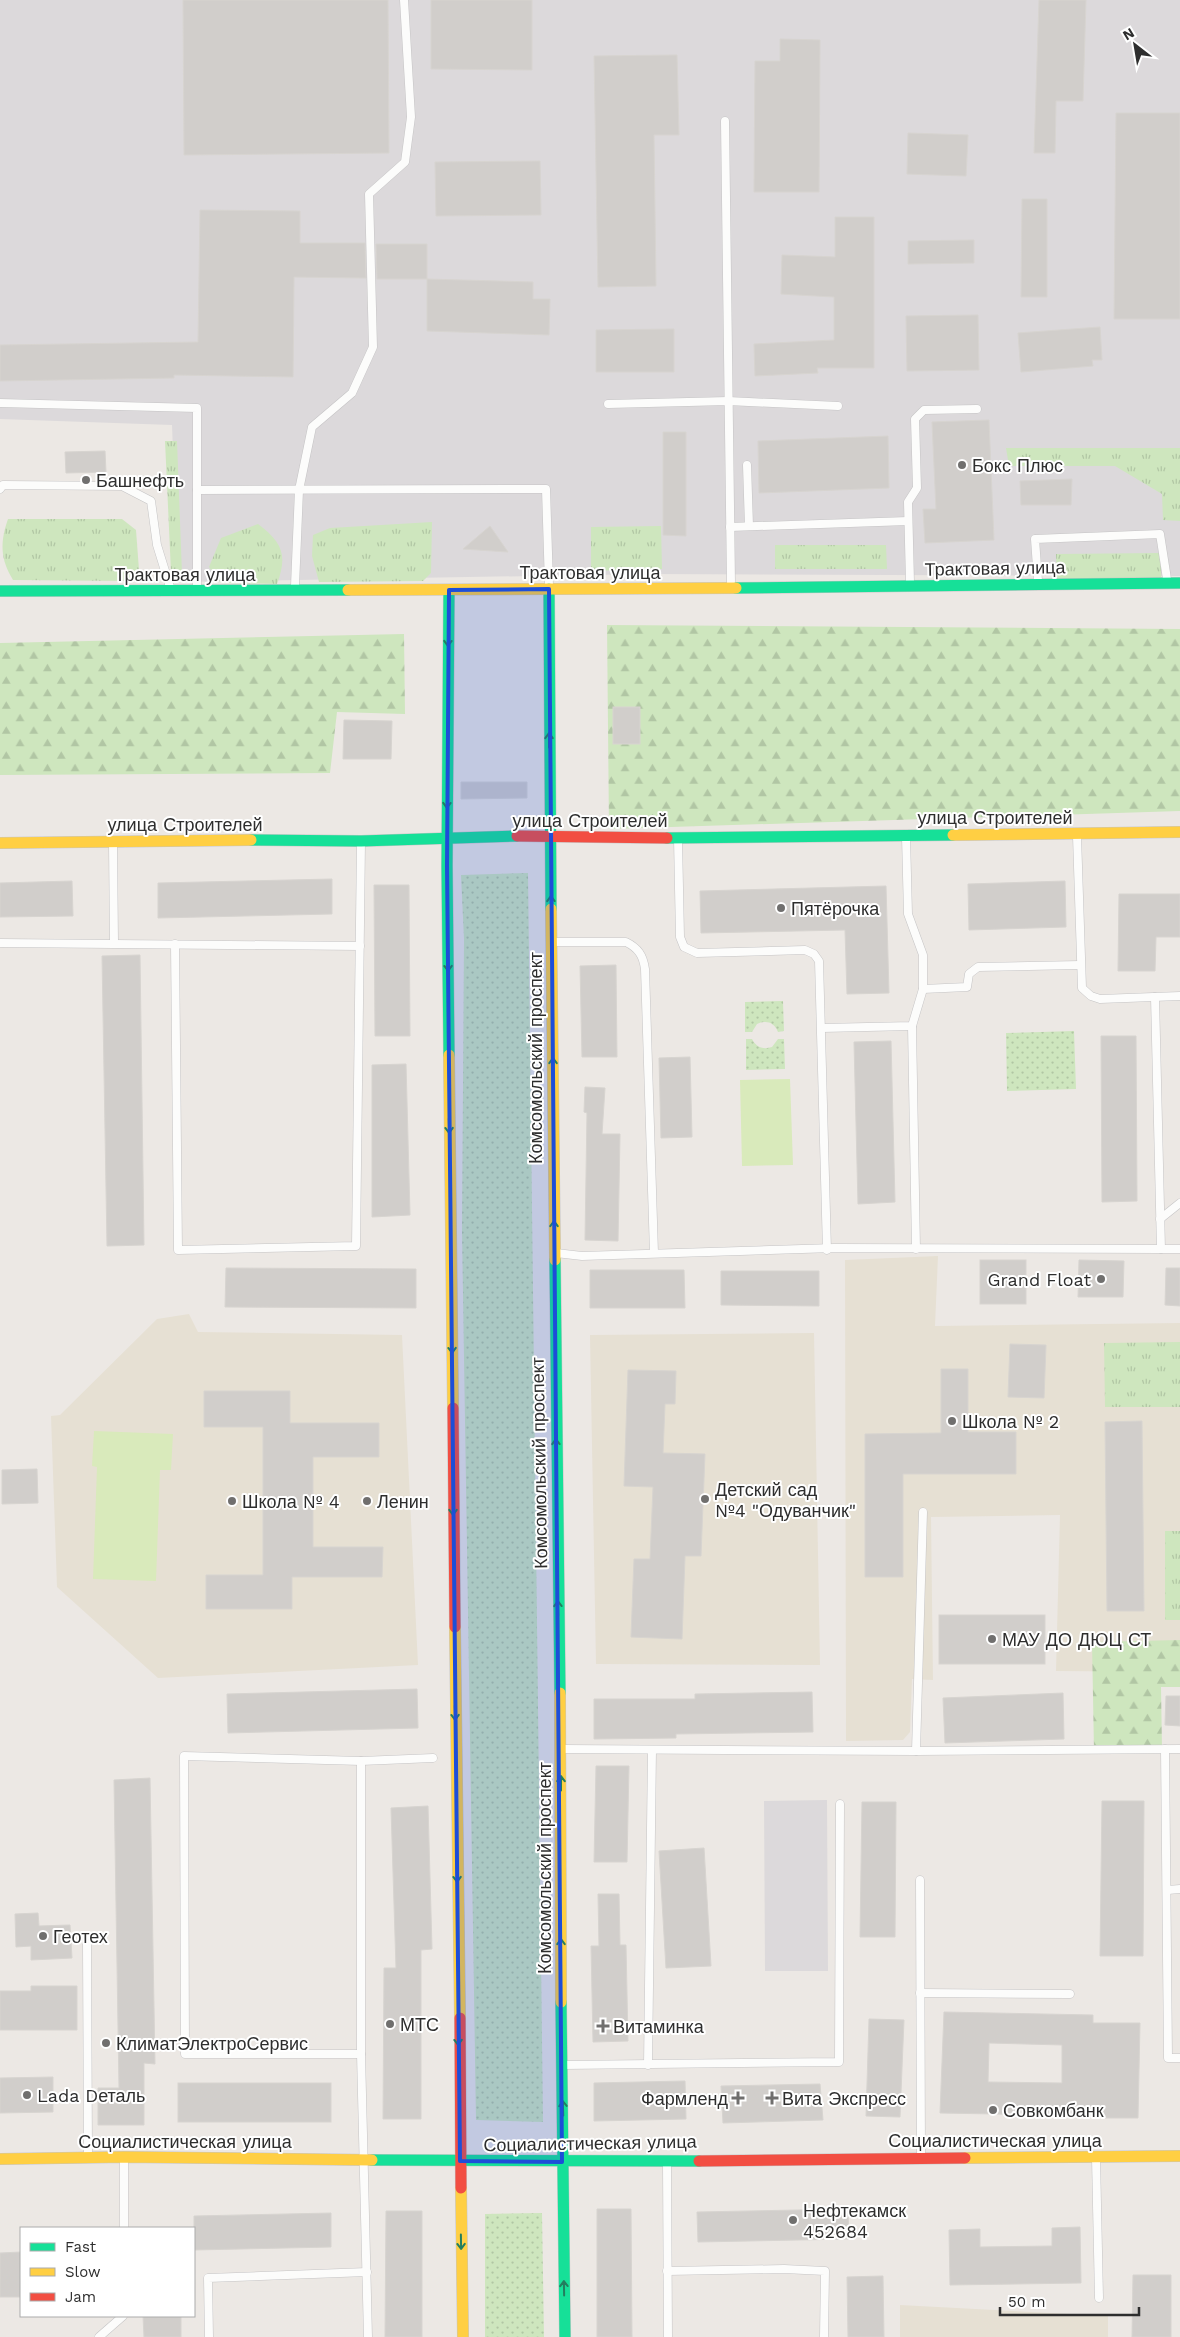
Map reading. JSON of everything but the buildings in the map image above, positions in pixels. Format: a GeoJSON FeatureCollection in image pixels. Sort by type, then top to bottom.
{"type":"FeatureCollection","features":[{"type":"Feature","properties":{"kind":"main road","name":"Трактовая улица"},"geometry":{"type":"LineString","coordinates":[[0,591],[295,591],[1180,584]]}},
{"type":"Feature","properties":{"kind":"main road","name":"Комсомольский проспект"},"geometry":{"type":"LineString","coordinates":[[549,589],[554,1253],[561,1749],[561,2065],[565,2337]]}},
{"type":"Feature","properties":{"kind":"main road"},"geometry":{"type":"LineString","coordinates":[[449,590],[447,838],[463,2337]]}},
{"type":"Feature","properties":{"kind":"main road","name":"улица Строителей"},"geometry":{"type":"LineString","coordinates":[[0,843],[361,841],[550,835],[678,838],[1180,832]]}},
{"type":"Feature","properties":{"kind":"main road","name":"Социалистическая улица"},"geometry":{"type":"LineString","coordinates":[[0,2159],[124,2157],[562,2162],[1180,2156]]}},
{"type":"Feature","properties":{"kind":"lane"},"geometry":{"type":"LineString","coordinates":[[295,591],[299,490],[312,427],[352,393],[373,347],[369,194],[405,162],[411,117],[404,0]]}},
{"type":"Feature","properties":{"kind":"lane"},"geometry":{"type":"LineString","coordinates":[[725,121],[731,588]]}},
{"type":"Feature","properties":{"kind":"lane"},"geometry":{"type":"LineString","coordinates":[[608,404],[728,401],[838,406]]}},
{"type":"Feature","properties":{"kind":"lane"},"geometry":{"type":"LineString","coordinates":[[0,403],[197,408],[196,591]]}},
{"type":"Feature","properties":{"kind":"lane"},"geometry":{"type":"LineString","coordinates":[[911,587],[908,502],[917,488],[915,419],[924,410],[977,409]]}},
{"type":"Feature","properties":{"kind":"lane"},"geometry":{"type":"LineString","coordinates":[[747,465],[749,526]]}},
{"type":"Feature","properties":{"kind":"lane"},"geometry":{"type":"LineString","coordinates":[[0,489],[3,485],[122,486],[151,501],[157,545],[172,591]]}},
{"type":"Feature","properties":{"kind":"lane"},"geometry":{"type":"LineString","coordinates":[[197,490],[546,489],[549,589]]}},
{"type":"Feature","properties":{"kind":"lane"},"geometry":{"type":"LineString","coordinates":[[730,527],[908,521]]}},
{"type":"Feature","properties":{"kind":"lane"},"geometry":{"type":"LineString","coordinates":[[1038,586],[1035,539],[1160,534],[1168,583]]}},
{"type":"Feature","properties":{"kind":"lane"},"geometry":{"type":"LineString","coordinates":[[1076,834],[1082,988],[1091,996],[1100,999],[1180,996]]}},
{"type":"Feature","properties":{"kind":"lane"},"geometry":{"type":"LineString","coordinates":[[906,835],[908,914],[923,955],[923,989],[912,1026],[916,1248]]}},
{"type":"Feature","properties":{"kind":"lane"},"geometry":{"type":"LineString","coordinates":[[678,838],[680,937],[684,947],[697,953],[809,951],[816,956],[820,965],[827,1250]]}},
{"type":"Feature","properties":{"kind":"lane"},"geometry":{"type":"LineString","coordinates":[[175,944],[178,1250],[356,1246],[361,841]]}},
{"type":"Feature","properties":{"kind":"lane"},"geometry":{"type":"LineString","coordinates":[[112,842],[114,943]]}},
{"type":"Feature","properties":{"kind":"lane"},"geometry":{"type":"LineString","coordinates":[[552,942],[626,942],[639,952],[643,958],[646,968],[654,1253]]}},
{"type":"Feature","properties":{"kind":"lane"},"geometry":{"type":"LineString","coordinates":[[0,943],[360,946]]}},
{"type":"Feature","properties":{"kind":"lane"},"geometry":{"type":"LineString","coordinates":[[923,989],[967,987],[968,974],[978,967],[1080,964]]}},
{"type":"Feature","properties":{"kind":"lane"},"geometry":{"type":"LineString","coordinates":[[1155,998],[1161,1249]]}},
{"type":"Feature","properties":{"kind":"lane"},"geometry":{"type":"LineString","coordinates":[[822,1028],[912,1026]]}},
{"type":"Feature","properties":{"kind":"lane"},"geometry":{"type":"LineString","coordinates":[[1160,1219],[1180,1203]]}},
{"type":"Feature","properties":{"kind":"lane"},"geometry":{"type":"LineString","coordinates":[[554,1253],[582,1256],[916,1248],[1180,1249]]}},
{"type":"Feature","properties":{"kind":"lane"},"geometry":{"type":"LineString","coordinates":[[916,1751],[923,1512]]}},
{"type":"Feature","properties":{"kind":"lane"},"geometry":{"type":"LineString","coordinates":[[561,1749],[916,1751],[1180,1748]]}},
{"type":"Feature","properties":{"kind":"lane"},"geometry":{"type":"LineString","coordinates":[[1165,1749],[1168,1890],[1168,2058],[1180,2058]]}},
{"type":"Feature","properties":{"kind":"lane"},"geometry":{"type":"LineString","coordinates":[[648,2065],[652,1750]]}},
{"type":"Feature","properties":{"kind":"lane"},"geometry":{"type":"LineString","coordinates":[[361,2054],[185,2054],[184,1756],[361,1761],[433,1758]]}},
{"type":"Feature","properties":{"kind":"lane"},"geometry":{"type":"LineString","coordinates":[[361,1761],[361,2054],[366,2160],[364,2192],[368,2337]]}},
{"type":"Feature","properties":{"kind":"lane"},"geometry":{"type":"LineString","coordinates":[[561,2065],[839,2062],[840,1804]]}},
{"type":"Feature","properties":{"kind":"lane"},"geometry":{"type":"LineString","coordinates":[[920,1880],[921,2158]]}},
{"type":"Feature","properties":{"kind":"lane"},"geometry":{"type":"LineString","coordinates":[[1168,1890],[1180,1889]]}},
{"type":"Feature","properties":{"kind":"lane"},"geometry":{"type":"LineString","coordinates":[[87,1944],[88,2158]]}},
{"type":"Feature","properties":{"kind":"lane"},"geometry":{"type":"LineString","coordinates":[[920,1993],[1070,1994]]}},
{"type":"Feature","properties":{"kind":"lane"},"geometry":{"type":"LineString","coordinates":[[1096,2156],[1099,2298]]}},
{"type":"Feature","properties":{"kind":"lane"},"geometry":{"type":"LineString","coordinates":[[124,2157],[124,2227]]}},
{"type":"Feature","properties":{"kind":"lane"},"geometry":{"type":"LineString","coordinates":[[667,2160],[668,2337]]}},
{"type":"Feature","properties":{"kind":"lane"},"geometry":{"type":"LineString","coordinates":[[667,2271],[784,2268],[825,2271],[824,2337]]}},
{"type":"Feature","properties":{"kind":"lane"},"geometry":{"type":"LineString","coordinates":[[209,2337],[208,2278],[367,2272]]}},
{"type":"Feature","properties":{"kind":"lane"},"geometry":{"type":"LineString","coordinates":[[99,2337],[123,2317]]}},
{"type":"Feature","properties":{"kind":"highlighted area"},"geometry":{"type":"Polygon","coordinates":[[[549,589],[562,2162],[460,2161],[447,866],[449,590],[549,589]]]}},
{"type":"Feature","properties":{"kind":"shaded area"},"geometry":{"type":"Polygon","coordinates":[[[0,0],[1180,0],[1180,576],[648,574],[178,582],[172,425],[0,419],[0,0]]]}},
{"type":"Feature","properties":{"kind":"shaded area","name":"Школа № 2"},"geometry":{"type":"Polygon","coordinates":[[[938,1256],[935,1326],[1180,1323],[1180,1672],[1056,1671],[1060,1515],[931,1517],[933,1680],[912,1679],[910,1732],[903,1740],[846,1741],[845,1260],[938,1256]]]}},
{"type":"Feature","properties":{"kind":"shaded area","name":"Школа № 4"},"geometry":{"type":"Polygon","coordinates":[[[189,1314],[198,1332],[402,1335],[418,1665],[158,1678],[57,1587],[51,1416],[60,1415],[157,1319],[189,1314]]]}},
{"type":"Feature","properties":{"kind":"shaded area","name":"Детский сад №4 \"Одуванчик\""},"geometry":{"type":"Polygon","coordinates":[[[814,1333],[820,1665],[596,1664],[590,1335],[814,1333]]]}},
{"type":"Feature","properties":{"kind":"shaded area"},"geometry":{"type":"Polygon","coordinates":[[[827,1800],[828,1971],[765,1971],[764,1801],[827,1800]]]}},
{"type":"Feature","properties":{"kind":"shaded area"},"geometry":{"type":"Polygon","coordinates":[[[900,2305],[1108,2316],[1108,2337],[900,2337],[900,2305]]]}},
{"type":"Feature","properties":{"kind":"green space"},"geometry":{"type":"Polygon","coordinates":[[[165,441],[177,441],[182,574],[171,572],[165,441]]]}},
{"type":"Feature","properties":{"kind":"green space"},"geometry":{"type":"Polygon","coordinates":[[[1006,448],[1180,448],[1180,521],[1163,520],[1162,494],[1115,466],[1009,466],[1006,448]]]}},
{"type":"Feature","properties":{"kind":"green space"},"geometry":{"type":"Polygon","coordinates":[[[8,519],[122,519],[136,530],[139,570],[130,581],[13,580],[6,565],[3,550],[8,519]]]}},
{"type":"Feature","properties":{"kind":"green space"},"geometry":{"type":"Polygon","coordinates":[[[432,522],[431,573],[423,581],[319,582],[312,556],[313,535],[330,528],[432,522]]]}},
{"type":"Feature","properties":{"kind":"green space"},"geometry":{"type":"Polygon","coordinates":[[[258,524],[273,537],[281,550],[282,565],[277,584],[221,583],[209,567],[221,538],[258,524]]]}},
{"type":"Feature","properties":{"kind":"green space"},"geometry":{"type":"Polygon","coordinates":[[[661,526],[662,569],[591,571],[591,527],[661,526]]]}},
{"type":"Feature","properties":{"kind":"green space"},"geometry":{"type":"Polygon","coordinates":[[[775,545],[886,545],[887,569],[775,569],[775,545]]]}},
{"type":"Feature","properties":{"kind":"green space"},"geometry":{"type":"Polygon","coordinates":[[[1160,553],[1162,586],[1057,588],[1056,554],[1160,553]]]}},
{"type":"Feature","properties":{"kind":"green space"},"geometry":{"type":"Polygon","coordinates":[[[607,625],[1180,629],[1180,811],[609,829],[607,625]]]}},
{"type":"Feature","properties":{"kind":"green space"},"geometry":{"type":"Polygon","coordinates":[[[404,634],[405,714],[337,712],[330,773],[0,775],[0,643],[404,634]]]}},
{"type":"Feature","properties":{"kind":"green space"},"geometry":{"type":"Polygon","coordinates":[[[528,873],[543,2122],[476,2120],[462,1231],[464,939],[461,875],[528,873]]]}},
{"type":"Feature","properties":{"kind":"green space"},"geometry":{"type":"Polygon","coordinates":[[[783,1001],[784,1031],[778,1032],[772,1024],[764,1022],[757,1024],[752,1032],[745,1032],[745,1002],[783,1001]]]}},
{"type":"Feature","properties":{"kind":"green space"},"geometry":{"type":"Polygon","coordinates":[[[1074,1031],[1076,1089],[1007,1091],[1006,1033],[1074,1031]]]}},
{"type":"Feature","properties":{"kind":"green space"},"geometry":{"type":"Polygon","coordinates":[[[746,1039],[752,1039],[758,1046],[766,1048],[772,1047],[778,1039],[784,1039],[785,1069],[746,1070],[746,1039]]]}},
{"type":"Feature","properties":{"kind":"green space"},"geometry":{"type":"Polygon","coordinates":[[[790,1079],[793,1165],[742,1166],[740,1080],[790,1079]]]}},
{"type":"Feature","properties":{"kind":"green space"},"geometry":{"type":"Polygon","coordinates":[[[1180,1342],[1180,1407],[1105,1407],[1104,1343],[1180,1342]]]}},
{"type":"Feature","properties":{"kind":"green space"},"geometry":{"type":"Polygon","coordinates":[[[94,1431],[173,1434],[171,1470],[160,1470],[156,1581],[93,1579],[97,1467],[92,1466],[94,1431]]]}},
{"type":"Feature","properties":{"kind":"green space"},"geometry":{"type":"Polygon","coordinates":[[[1165,1531],[1180,1531],[1180,1620],[1165,1620],[1165,1531]]]}},
{"type":"Feature","properties":{"kind":"green space"},"geometry":{"type":"Polygon","coordinates":[[[1180,1640],[1180,1687],[1161,1687],[1162,1749],[1094,1751],[1092,1642],[1180,1640]]]}},
{"type":"Feature","properties":{"kind":"green space"},"geometry":{"type":"Polygon","coordinates":[[[542,2213],[544,2337],[485,2337],[485,2214],[542,2213]]]}},
{"type":"Feature","properties":{"kind":"traffic: fast"},"geometry":{"type":"LineString","coordinates":[[736,588],[1180,583]]}},
{"type":"Feature","properties":{"kind":"traffic: fast"},"geometry":{"type":"LineString","coordinates":[[549,589],[551,909]]}},
{"type":"Feature","properties":{"kind":"traffic: fast"},"geometry":{"type":"LineString","coordinates":[[0,591],[348,590]]}},
{"type":"Feature","properties":{"kind":"traffic: fast"},"geometry":{"type":"LineString","coordinates":[[449,590],[447,866],[449,1055]]}},
{"type":"Feature","properties":{"kind":"traffic: fast"},"geometry":{"type":"LineString","coordinates":[[667,838],[953,835]]}},
{"type":"Feature","properties":{"kind":"traffic: fast"},"geometry":{"type":"LineString","coordinates":[[251,840],[361,841],[517,836]]}},
{"type":"Feature","properties":{"kind":"traffic: fast"},"geometry":{"type":"LineString","coordinates":[[555,1260],[560,1693]]}},
{"type":"Feature","properties":{"kind":"traffic: fast"},"geometry":{"type":"LineString","coordinates":[[561,2002],[565,2337]]}},
{"type":"Feature","properties":{"kind":"traffic: fast"},"geometry":{"type":"LineString","coordinates":[[372,2160],[699,2161]]}},
{"type":"Feature","properties":{"kind":"traffic: slow"},"geometry":{"type":"LineString","coordinates":[[348,590],[736,588]]}},
{"type":"Feature","properties":{"kind":"traffic: slow"},"geometry":{"type":"LineString","coordinates":[[953,835],[1180,832]]}},
{"type":"Feature","properties":{"kind":"traffic: slow"},"geometry":{"type":"LineString","coordinates":[[0,843],[251,840]]}},
{"type":"Feature","properties":{"kind":"traffic: slow"},"geometry":{"type":"LineString","coordinates":[[551,909],[555,1260]]}},
{"type":"Feature","properties":{"kind":"traffic: slow"},"geometry":{"type":"LineString","coordinates":[[449,1055],[453,1408]]}},
{"type":"Feature","properties":{"kind":"traffic: slow"},"geometry":{"type":"LineString","coordinates":[[455,1627],[460,2018]]}},
{"type":"Feature","properties":{"kind":"traffic: slow"},"geometry":{"type":"LineString","coordinates":[[560,1693],[561,2002]]}},
{"type":"Feature","properties":{"kind":"traffic: slow"},"geometry":{"type":"LineString","coordinates":[[965,2158],[1180,2156]]}},
{"type":"Feature","properties":{"kind":"traffic: slow"},"geometry":{"type":"LineString","coordinates":[[0,2159],[124,2157],[372,2160]]}},
{"type":"Feature","properties":{"kind":"traffic: slow"},"geometry":{"type":"LineString","coordinates":[[461,2188],[463,2337]]}},
{"type":"Feature","properties":{"kind":"traffic: jam"},"geometry":{"type":"LineString","coordinates":[[517,836],[667,838]]}},
{"type":"Feature","properties":{"kind":"traffic: jam"},"geometry":{"type":"LineString","coordinates":[[453,1408],[455,1627]]}},
{"type":"Feature","properties":{"kind":"traffic: jam"},"geometry":{"type":"LineString","coordinates":[[460,2018],[461,2188]]}},
{"type":"Feature","properties":{"kind":"traffic: jam"},"geometry":{"type":"LineString","coordinates":[[699,2161],[965,2158]]}},
{"type":"Feature","properties":{"kind":"place","name":"Бокс Плюс"},"geometry":{"type":"Point","coordinates":[962,465]}},
{"type":"Feature","properties":{"kind":"place","name":"Башнефть"},"geometry":{"type":"Point","coordinates":[86,480]}},
{"type":"Feature","properties":{"kind":"place","name":"Пятёрочка"},"geometry":{"type":"Point","coordinates":[781,908]}},
{"type":"Feature","properties":{"kind":"place","name":"Grand Float"},"geometry":{"type":"Point","coordinates":[1101,1279]}},
{"type":"Feature","properties":{"kind":"place","name":"Школа № 2"},"geometry":{"type":"Point","coordinates":[952,1421]}},
{"type":"Feature","properties":{"kind":"place","name":"Детский сад №4 \"Одуванчик\""},"geometry":{"type":"Point","coordinates":[705,1499]}},
{"type":"Feature","properties":{"kind":"place","name":"Школа № 4"},"geometry":{"type":"Point","coordinates":[232,1501]}},
{"type":"Feature","properties":{"kind":"place","name":"Ленин"},"geometry":{"type":"Point","coordinates":[367,1501]}},
{"type":"Feature","properties":{"kind":"place","name":"МАУ ДО ДЮЦ СТ"},"geometry":{"type":"Point","coordinates":[992,1639]}},
{"type":"Feature","properties":{"kind":"place","name":"Геотех"},"geometry":{"type":"Point","coordinates":[43,1936]}},
{"type":"Feature","properties":{"kind":"place","name":"МТС"},"geometry":{"type":"Point","coordinates":[390,2024]}},
{"type":"Feature","properties":{"kind":"place","name":"Витаминка"},"geometry":{"type":"Point","coordinates":[603,2026]}},
{"type":"Feature","properties":{"kind":"place","name":"КлиматЭлектроСервис"},"geometry":{"type":"Point","coordinates":[106,2043]}},
{"type":"Feature","properties":{"kind":"place","name":"Lada Dеталь"},"geometry":{"type":"Point","coordinates":[27,2095]}},
{"type":"Feature","properties":{"kind":"place","name":"Фармленд"},"geometry":{"type":"Point","coordinates":[738,2098]}},
{"type":"Feature","properties":{"kind":"place","name":"Вита Экспресс"},"geometry":{"type":"Point","coordinates":[772,2098]}},
{"type":"Feature","properties":{"kind":"place","name":"Совкомбанк"},"geometry":{"type":"Point","coordinates":[993,2110]}},
{"type":"Feature","properties":{"kind":"place","name":"Нефтекамск 452684"},"geometry":{"type":"Point","coordinates":[793,2220]}}]}
